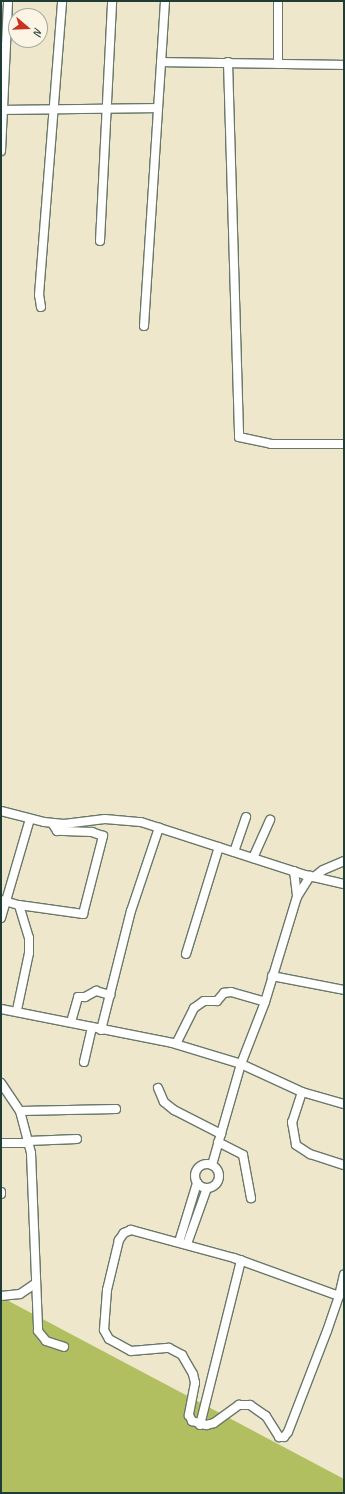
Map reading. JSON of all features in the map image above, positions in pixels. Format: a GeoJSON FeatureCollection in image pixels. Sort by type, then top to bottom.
{"type":"FeatureCollection","features":[{"type":"Feature","properties":{"kind":"street"},"geometry":{"type":"LineString","coordinates":[[1,150],[8,1]]}},
{"type":"Feature","properties":{"kind":"street"},"geometry":{"type":"LineString","coordinates":[[41,307],[39,295],[55,109],[62,1]]}},
{"type":"Feature","properties":{"kind":"street"},"geometry":{"type":"LineString","coordinates":[[100,241],[105,108],[112,1]]}},
{"type":"Feature","properties":{"kind":"street"},"geometry":{"type":"LineString","coordinates":[[144,326],[164,1]]}},
{"type":"Feature","properties":{"kind":"street"},"geometry":{"type":"LineString","coordinates":[[278,1],[278,64]]}},
{"type":"Feature","properties":{"kind":"street"},"geometry":{"type":"LineString","coordinates":[[161,62],[344,65]]}},
{"type":"Feature","properties":{"kind":"street"},"geometry":{"type":"LineString","coordinates":[[228,62],[239,437],[271,444],[344,444]]}},
{"type":"Feature","properties":{"kind":"street"},"geometry":{"type":"LineString","coordinates":[[2,110],[158,108]]}},
{"type":"Feature","properties":{"kind":"street"},"geometry":{"type":"LineString","coordinates":[[1,811],[52,823],[105,819],[141,822],[312,877],[344,884]]}},
{"type":"Feature","properties":{"kind":"street"},"geometry":{"type":"LineString","coordinates":[[234,852],[246,817]]}},
{"type":"Feature","properties":{"kind":"street"},"geometry":{"type":"LineString","coordinates":[[1,918],[3,901],[30,819]]}},
{"type":"Feature","properties":{"kind":"street"},"geometry":{"type":"LineString","coordinates":[[253,858],[270,820]]}},
{"type":"Feature","properties":{"kind":"street"},"geometry":{"type":"LineString","coordinates":[[3,901],[18,905],[83,914],[103,836],[92,832],[57,831],[52,823]]}},
{"type":"Feature","properties":{"kind":"street"},"geometry":{"type":"LineString","coordinates":[[101,1030],[131,911],[159,828]]}},
{"type":"Feature","properties":{"kind":"street"},"geometry":{"type":"LineString","coordinates":[[186,954],[219,847]]}},
{"type":"Feature","properties":{"kind":"street"},"geometry":{"type":"LineString","coordinates":[[187,1244],[207,1188],[216,1183],[219,1178],[218,1173],[212,1164],[219,1138],[241,1064],[265,1002],[297,897],[312,877],[323,870],[344,861]]}},
{"type":"Feature","properties":{"kind":"street"},"geometry":{"type":"LineString","coordinates":[[294,871],[297,897]]}},
{"type":"Feature","properties":{"kind":"street"},"geometry":{"type":"LineString","coordinates":[[17,1010],[29,953],[29,938],[18,905]]}},
{"type":"Feature","properties":{"kind":"street"},"geometry":{"type":"LineString","coordinates":[[272,976],[344,990]]}},
{"type":"Feature","properties":{"kind":"street"},"geometry":{"type":"LineString","coordinates":[[71,1022],[78,997],[85,997],[96,991],[110,995]]}},
{"type":"Feature","properties":{"kind":"street"},"geometry":{"type":"LineString","coordinates":[[176,1044],[194,1008],[204,1001],[217,1001],[224,993],[231,992],[265,1002]]}},
{"type":"Feature","properties":{"kind":"street"},"geometry":{"type":"LineString","coordinates":[[1,1009],[17,1010],[101,1030],[176,1044],[241,1064],[302,1092],[344,1104]]}},
{"type":"Feature","properties":{"kind":"street"},"geometry":{"type":"LineString","coordinates":[[84,1062],[92,1027]]}},
{"type":"Feature","properties":{"kind":"street"},"geometry":{"type":"LineString","coordinates":[[1,1083],[20,1111],[28,1142],[34,1176],[35,1284],[38,1331],[46,1341],[64,1347]]}},
{"type":"Feature","properties":{"kind":"street"},"geometry":{"type":"LineString","coordinates":[[158,1088],[164,1102],[174,1110],[243,1155],[251,1198]]}},
{"type":"Feature","properties":{"kind":"street"},"geometry":{"type":"LineString","coordinates":[[302,1092],[292,1122],[296,1145],[310,1154],[344,1165]]}},
{"type":"Feature","properties":{"kind":"street"},"geometry":{"type":"LineString","coordinates":[[20,1111],[116,1109]]}},
{"type":"Feature","properties":{"kind":"street"},"geometry":{"type":"LineString","coordinates":[[1,1143],[77,1139]]}},
{"type":"Feature","properties":{"kind":"street"},"geometry":{"type":"LineString","coordinates":[[179,1242],[197,1183],[194,1173],[201,1164],[212,1164]]}},
{"type":"Feature","properties":{"kind":"street"},"geometry":{"type":"LineString","coordinates":[[197,1183],[207,1188]]}},
{"type":"Feature","properties":{"kind":"street"},"geometry":{"type":"LineString","coordinates":[[339,1296],[241,1260],[135,1229],[124,1233],[119,1240],[107,1290],[104,1330],[109,1340],[131,1351],[169,1348],[182,1355],[193,1374],[195,1383],[189,1415],[192,1421],[200,1424],[214,1423],[239,1405],[250,1405],[266,1416],[279,1437],[284,1437],[288,1432],[339,1296],[344,1275]]}},
{"type":"Feature","properties":{"kind":"street"},"geometry":{"type":"LineString","coordinates":[[200,1424],[241,1260]]}},
{"type":"Feature","properties":{"kind":"street"},"geometry":{"type":"LineString","coordinates":[[1,1296],[20,1294],[35,1284]]}},
{"type":"Feature","properties":{"kind":"green space"},"geometry":{"type":"Polygon","coordinates":[[[1,1297],[344,1479],[344,1493],[1,1493],[1,1297]]]}}]}
